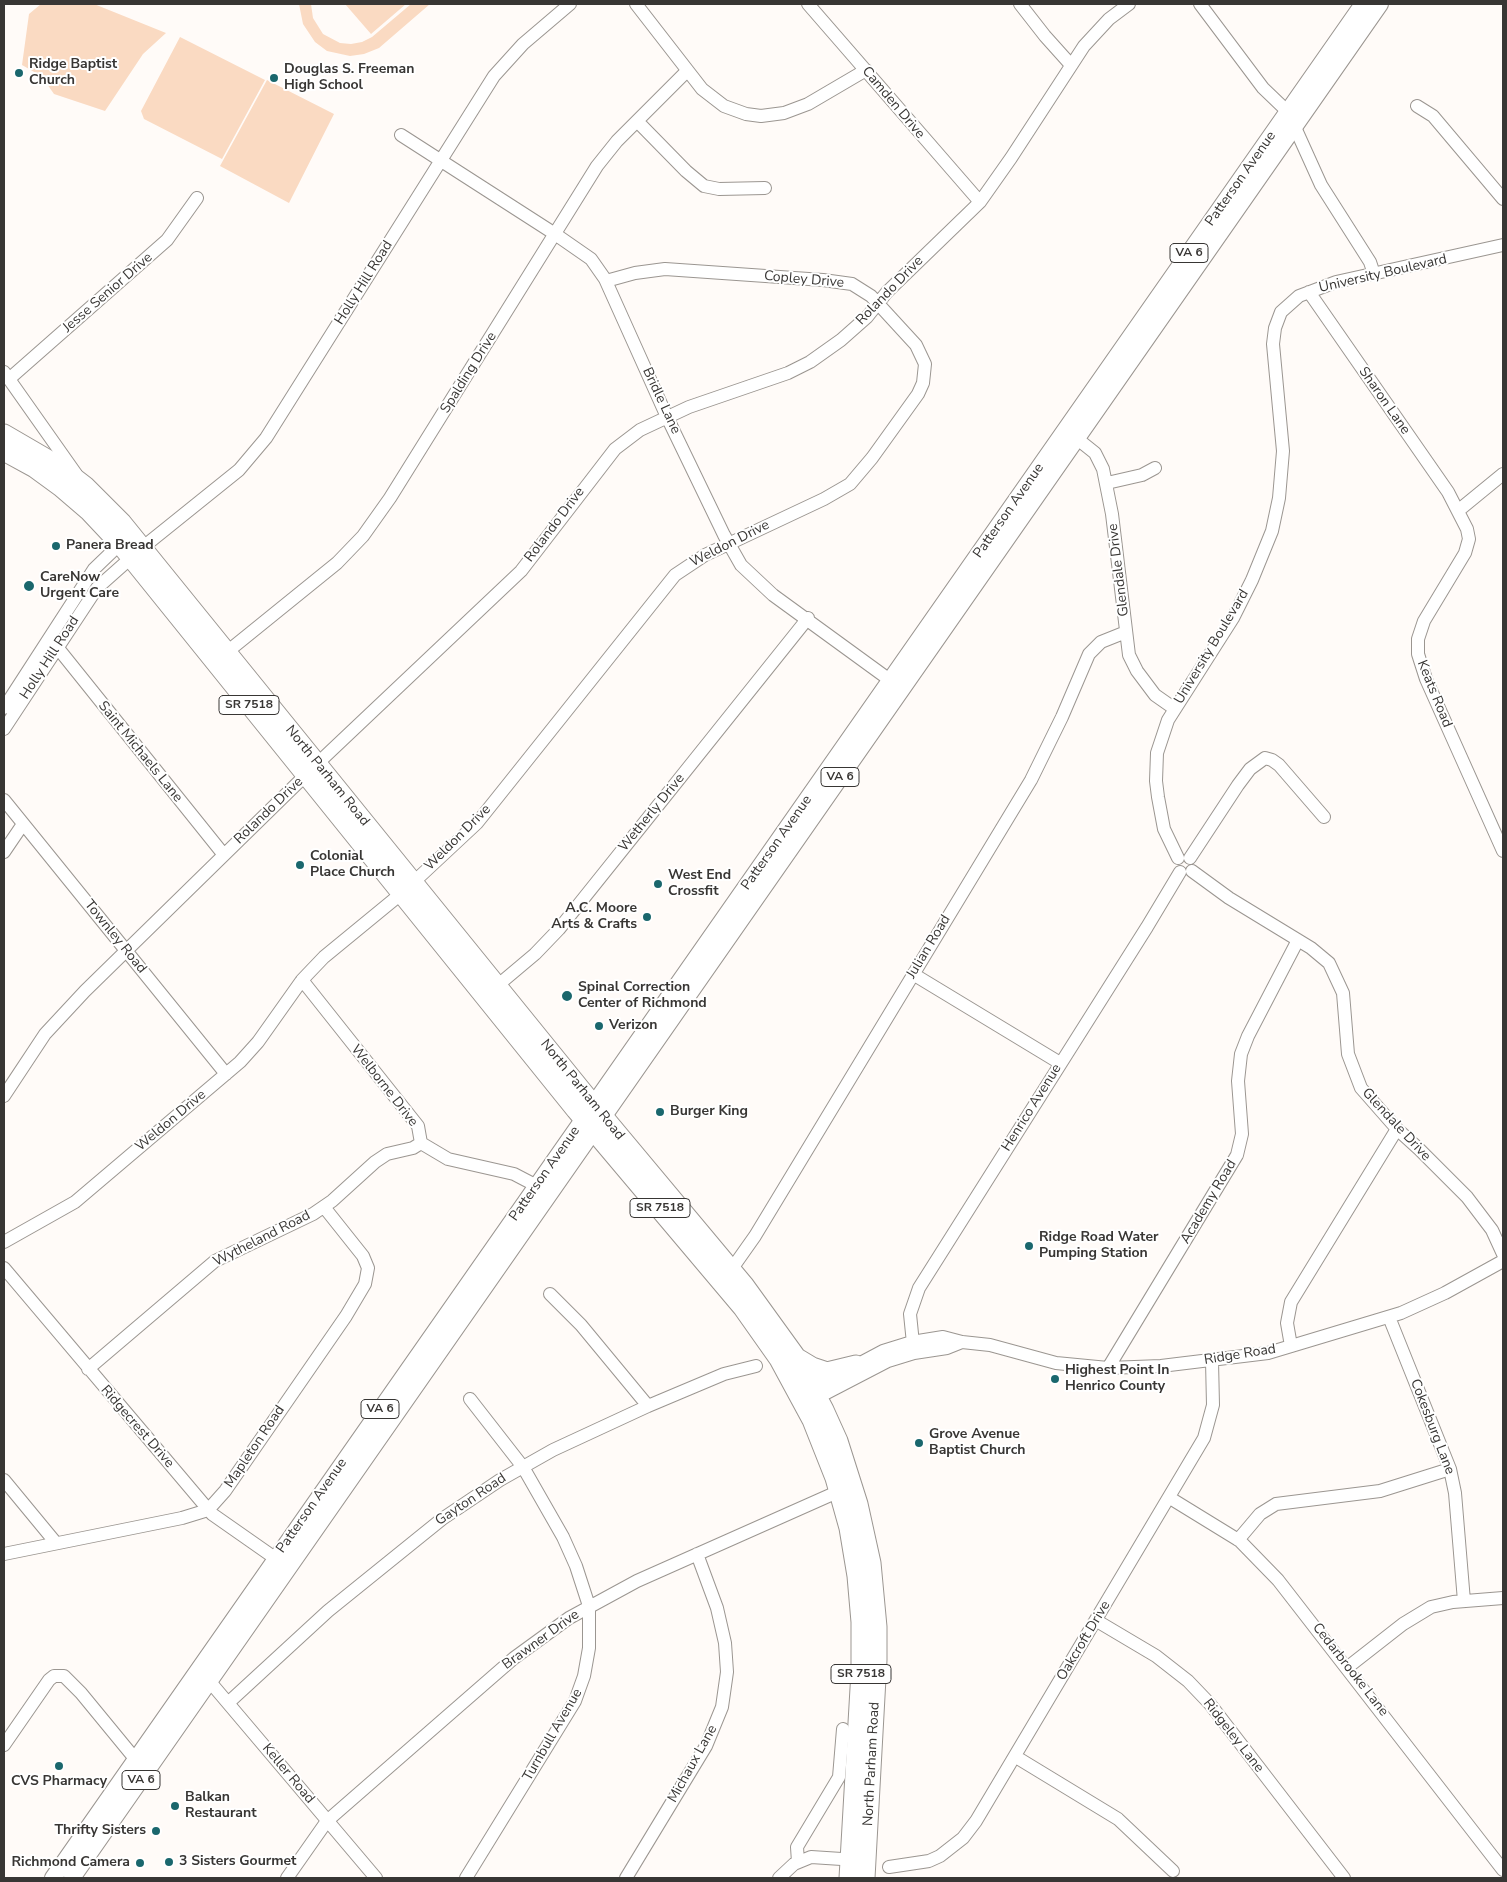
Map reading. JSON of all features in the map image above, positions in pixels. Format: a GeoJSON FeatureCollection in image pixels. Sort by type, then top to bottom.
{"type":"FeatureCollection","features":[{"type":"Feature","properties":{"kind":"highway","name":"North Parham Road"},"geometry":{"type":"LineString","coordinates":[[4,434],[46,457],[85,486],[122,523],[137,553],[311,770],[594,1118],[728,1278],[771,1346],[809,1396],[838,1441],[846,1488],[871,1563],[877,1627],[877,1660],[860,1866],[849,1878]]}},
{"type":"Feature","properties":{"kind":"highway","name":"North Parham Road"},"geometry":{"type":"LineString","coordinates":[[4,451],[35,468],[61,487],[89,511],[120,544],[137,553],[227,652],[311,770]]}},
{"type":"Feature","properties":{"kind":"highway","name":"North Parham Road"},"geometry":{"type":"LineString","coordinates":[[728,1278],[731,1283],[736,1284],[750,1302],[761,1306],[796,1357],[809,1396]]}},
{"type":"Feature","properties":{"kind":"highway"},"geometry":{"type":"LineString","coordinates":[[796,1357],[812,1367],[827,1372],[856,1365]]}},
{"type":"Feature","properties":{"kind":"main road","name":"Patterson Avenue"},"geometry":{"type":"LineString","coordinates":[[72,1878],[145,1773],[204,1675],[1291,119],[1374,4]]}},
{"type":"Feature","properties":{"kind":"main road","name":"Patterson Avenue"},"geometry":{"type":"LineString","coordinates":[[282,1563],[537,1186],[594,1118]]}},
{"type":"Feature","properties":{"kind":"main road","name":"Patterson Avenue"},"geometry":{"type":"LineString","coordinates":[[53,1878],[137,1758],[204,1675]]}},
{"type":"Feature","properties":{"kind":"street","name":"Holly Hill Road"},"geometry":{"type":"LineString","coordinates":[[4,729],[97,588],[238,470],[266,438],[476,104],[505,63],[523,44],[570,4]]}},
{"type":"Feature","properties":{"kind":"street"},"geometry":{"type":"LineString","coordinates":[[636,4],[702,89],[724,106],[746,114],[761,116],[784,113],[808,104],[866,70]]}},
{"type":"Feature","properties":{"kind":"street","name":"Camden Drive"},"geometry":{"type":"LineString","coordinates":[[808,4],[980,202]]}},
{"type":"Feature","properties":{"kind":"street"},"geometry":{"type":"LineString","coordinates":[[1020,4],[1071,65]]}},
{"type":"Feature","properties":{"kind":"street","name":"Rolando Drive"},"geometry":{"type":"LineString","coordinates":[[4,1096],[45,1034],[126,951],[311,770],[521,570],[615,449],[640,430],[689,406],[788,373],[810,362],[841,340],[878,304],[886,292],[980,202],[1071,65],[1094,34],[1129,4]]}},
{"type":"Feature","properties":{"kind":"street"},"geometry":{"type":"LineString","coordinates":[[1200,4],[1258,81],[1291,119],[1320,184],[1363,250],[1374,274]]}},
{"type":"Feature","properties":{"kind":"street","name":"Spalding Drive"},"geometry":{"type":"LineString","coordinates":[[227,652],[337,563],[363,536],[390,498],[597,166],[637,120],[687,71]]}},
{"type":"Feature","properties":{"kind":"street"},"geometry":{"type":"LineString","coordinates":[[1417,106],[1433,116],[1503,199]]}},
{"type":"Feature","properties":{"kind":"street"},"geometry":{"type":"LineString","coordinates":[[637,120],[686,171],[704,186],[719,189],[766,188]]}},
{"type":"Feature","properties":{"kind":"street","name":"Bridle Lane"},"geometry":{"type":"LineString","coordinates":[[401,135],[555,234],[590,259],[606,282],[668,417],[741,565],[755,580],[896,685]]}},
{"type":"Feature","properties":{"kind":"street","name":"Jesse Senior Drive"},"geometry":{"type":"LineString","coordinates":[[6,375],[167,240],[197,198]]}},
{"type":"Feature","properties":{"kind":"street","name":"University Boulevard"},"geometry":{"type":"LineString","coordinates":[[1185,865],[1164,829],[1156,781],[1157,753],[1162,735],[1175,709],[1233,618],[1255,574],[1272,531],[1279,498],[1283,451],[1273,344],[1275,328],[1281,312],[1288,304],[1309,292],[1336,282],[1503,245]]}},
{"type":"Feature","properties":{"kind":"street","name":"Copley Drive"},"geometry":{"type":"LineString","coordinates":[[606,282],[635,273],[665,268],[824,280],[852,284],[863,290],[878,304],[913,341],[925,364],[925,374],[918,394],[895,426]]}},
{"type":"Feature","properties":{"kind":"street","name":"Sharon Lane"},"geometry":{"type":"LineString","coordinates":[[1309,292],[1459,510]]}},
{"type":"Feature","properties":{"kind":"street"},"geometry":{"type":"LineString","coordinates":[[6,375],[85,486]]}},
{"type":"Feature","properties":{"kind":"street","name":"Weldon Drive"},"geometry":{"type":"LineString","coordinates":[[4,1242],[75,1202],[226,1074],[258,1042],[302,980],[324,957],[407,887],[477,823],[675,575],[729,544],[841,490],[856,478],[895,426]]}},
{"type":"Feature","properties":{"kind":"street","name":"Glendale Drive"},"geometry":{"type":"LineString","coordinates":[[1072,434],[1095,453],[1107,483],[1123,591],[1129,655],[1137,671],[1154,695],[1175,709]]}},
{"type":"Feature","properties":{"kind":"street"},"geometry":{"type":"LineString","coordinates":[[1107,483],[1142,476],[1155,468]]}},
{"type":"Feature","properties":{"kind":"street"},"geometry":{"type":"LineString","coordinates":[[1459,510],[1503,474]]}},
{"type":"Feature","properties":{"kind":"street","name":"Keats Road"},"geometry":{"type":"LineString","coordinates":[[1459,510],[1467,529],[1467,548],[1424,621],[1418,639],[1418,654],[1426,680],[1503,851]]}},
{"type":"Feature","properties":{"kind":"street","name":"Holly Hill Road"},"geometry":{"type":"LineString","coordinates":[[4,708],[94,569],[120,544]]}},
{"type":"Feature","properties":{"kind":"street","name":"Wetherly Drive"},"geometry":{"type":"LineString","coordinates":[[491,991],[535,954],[559,929],[808,618]]}},
{"type":"Feature","properties":{"kind":"street","name":"Julian Road"},"geometry":{"type":"LineString","coordinates":[[728,1278],[1031,780],[1062,717],[1089,654],[1101,642],[1126,632]]}},
{"type":"Feature","properties":{"kind":"street","name":"Saint Michaels Lane"},"geometry":{"type":"LineString","coordinates":[[57,647],[224,855]]}},
{"type":"Feature","properties":{"kind":"street","name":"Henrico Avenue"},"geometry":{"type":"LineString","coordinates":[[913,1348],[910,1314],[919,1288],[1185,865],[1250,769],[1267,758],[1279,765],[1324,817]]}},
{"type":"Feature","properties":{"kind":"street","name":"Townley Road"},"geometry":{"type":"LineString","coordinates":[[4,800],[226,1074]]}},
{"type":"Feature","properties":{"kind":"street"},"geometry":{"type":"LineString","coordinates":[[4,852],[23,824]]}},
{"type":"Feature","properties":{"kind":"street","name":"Glendale Drive"},"geometry":{"type":"LineString","coordinates":[[1185,865],[1228,898],[1320,954],[1329,963],[1337,977],[1343,997],[1351,1067],[1367,1098],[1472,1203],[1492,1230],[1503,1254]]}},
{"type":"Feature","properties":{"kind":"street","name":"Academy Road"},"geometry":{"type":"LineString","coordinates":[[1108,1368],[1237,1155],[1242,1134],[1238,1081],[1240,1054],[1298,940]]}},
{"type":"Feature","properties":{"kind":"street"},"geometry":{"type":"LineString","coordinates":[[913,974],[1060,1063]]}},
{"type":"Feature","properties":{"kind":"street","name":"Welborne Drive"},"geometry":{"type":"LineString","coordinates":[[302,980],[418,1126],[421,1143],[448,1159],[514,1174],[537,1186]]}},
{"type":"Feature","properties":{"kind":"street"},"geometry":{"type":"LineString","coordinates":[[1291,1346],[1287,1323],[1291,1302],[1397,1130]]}},
{"type":"Feature","properties":{"kind":"street","name":"Wytheland Road"},"geometry":{"type":"LineString","coordinates":[[88,1369],[215,1260],[324,1207],[375,1162],[387,1154],[413,1148],[421,1143]]}},
{"type":"Feature","properties":{"kind":"street","name":"Mapleton Road"},"geometry":{"type":"LineString","coordinates":[[208,1510],[225,1491],[351,1310],[365,1284],[368,1268],[363,1256],[324,1207]]}},
{"type":"Feature","properties":{"kind":"street","name":"Ridge Road"},"geometry":{"type":"LineString","coordinates":[[809,1396],[888,1362],[913,1348],[943,1337],[990,1346],[1056,1363],[1108,1368],[1161,1366],[1254,1355],[1389,1317],[1438,1296],[1503,1261]]}},
{"type":"Feature","properties":{"kind":"street","name":"Ridgecrest Drive"},"geometry":{"type":"LineString","coordinates":[[4,1268],[208,1510],[282,1563]]}},
{"type":"Feature","properties":{"kind":"street"},"geometry":{"type":"LineString","coordinates":[[550,1294],[581,1325],[648,1406]]}},
{"type":"Feature","properties":{"kind":"street","name":"Cokesburg Lane"},"geometry":{"type":"LineString","coordinates":[[1389,1317],[1450,1469],[1455,1493],[1464,1601]]}},
{"type":"Feature","properties":{"kind":"street","name":"Ridge Road"},"geometry":{"type":"LineString","coordinates":[[809,1396],[856,1365],[883,1351],[913,1348]]}},
{"type":"Feature","properties":{"kind":"street","name":"Oakcroft Drive"},"geometry":{"type":"LineString","coordinates":[[889,1868],[930,1861],[951,1849],[976,1821],[1200,1447],[1209,1425],[1213,1405],[1212,1361]]}},
{"type":"Feature","properties":{"kind":"street","name":"Gayton Road"},"geometry":{"type":"LineString","coordinates":[[228,1703],[328,1611],[442,1519],[523,1466],[648,1406],[724,1374],[756,1366]]}},
{"type":"Feature","properties":{"kind":"street","name":"Turnbull Avenue"},"geometry":{"type":"LineString","coordinates":[[466,1878],[575,1701],[587,1666],[589,1648],[589,1606],[576,1566],[563,1538],[523,1466],[470,1399]]}},
{"type":"Feature","properties":{"kind":"street"},"geometry":{"type":"LineString","coordinates":[[1238,1540],[1260,1514],[1276,1504],[1380,1491],[1450,1469]]}},
{"type":"Feature","properties":{"kind":"street"},"geometry":{"type":"LineString","coordinates":[[4,1480],[56,1542]]}},
{"type":"Feature","properties":{"kind":"street","name":"Brawner Drive"},"geometry":{"type":"LineString","coordinates":[[287,1878],[328,1821],[514,1658],[569,1618],[636,1581],[846,1488]]}},
{"type":"Feature","properties":{"kind":"street","name":"Cedarbrooke Lane"},"geometry":{"type":"LineString","coordinates":[[1170,1498],[1238,1540],[1278,1580],[1348,1667],[1503,1870]]}},
{"type":"Feature","properties":{"kind":"street"},"geometry":{"type":"LineString","coordinates":[[4,1554],[182,1518],[208,1510]]}},
{"type":"Feature","properties":{"kind":"street","name":"Michaux Lane"},"geometry":{"type":"LineString","coordinates":[[626,1878],[706,1746],[722,1707],[727,1672],[725,1642],[717,1608],[698,1554]]}},
{"type":"Feature","properties":{"kind":"street"},"geometry":{"type":"LineString","coordinates":[[1348,1667],[1430,1607],[1464,1601],[1503,1598]]}},
{"type":"Feature","properties":{"kind":"street","name":"Ridgeley Lane"},"geometry":{"type":"LineString","coordinates":[[1097,1621],[1156,1656],[1188,1681],[1210,1704],[1344,1878]]}},
{"type":"Feature","properties":{"kind":"street"},"geometry":{"type":"LineString","coordinates":[[4,1745],[49,1680],[61,1675],[70,1679],[137,1758],[145,1773]]}},
{"type":"Feature","properties":{"kind":"street","name":"Keller Road"},"geometry":{"type":"LineString","coordinates":[[204,1675],[376,1878]]}},
{"type":"Feature","properties":{"kind":"street"},"geometry":{"type":"LineString","coordinates":[[798,1862],[797,1847],[839,1777],[843,1729]]}},
{"type":"Feature","properties":{"kind":"street"},"geometry":{"type":"LineString","coordinates":[[1016,1757],[1118,1819],[1173,1871]]}},
{"type":"Feature","properties":{"kind":"street"},"geometry":{"type":"LineString","coordinates":[[779,1878],[798,1862],[818,1857],[860,1866]]}},
{"type":"Feature","properties":{"kind":"shaded area"},"geometry":{"type":"Polygon","coordinates":[[[41,4],[94,4],[166,33],[143,54],[105,111],[54,94],[36,73],[22,65],[29,14],[41,4]]]}},
{"type":"Feature","properties":{"kind":"shaded area"},"geometry":{"type":"Polygon","coordinates":[[[299,4],[311,4],[313,18],[323,34],[340,43],[351,44],[362,42],[372,37],[411,4],[430,4],[379,48],[364,54],[350,56],[327,51],[315,42],[303,24],[299,4]]]}},
{"type":"Feature","properties":{"kind":"shaded area"},"geometry":{"type":"Polygon","coordinates":[[[345,4],[406,4],[371,34],[345,4]]]}},
{"type":"Feature","properties":{"kind":"shaded area"},"geometry":{"type":"Polygon","coordinates":[[[180,37],[265,80],[222,159],[144,119],[141,111],[180,37]]]}},
{"type":"Feature","properties":{"kind":"shaded area"},"geometry":{"type":"Polygon","coordinates":[[[267,80],[334,114],[289,203],[220,166],[267,80]]]}},
{"type":"Feature","properties":{"kind":"place","name":"Ridge Baptist Church"},"geometry":{"type":"Point","coordinates":[19,73]}},
{"type":"Feature","properties":{"kind":"place","name":"Douglas S. Freeman High School"},"geometry":{"type":"Point","coordinates":[274,78]}},
{"type":"Feature","properties":{"kind":"place","name":"Panera Bread"},"geometry":{"type":"Point","coordinates":[56,546]}},
{"type":"Feature","properties":{"kind":"place","name":"CareNow Urgent Care"},"geometry":{"type":"Point","coordinates":[29,586]}},
{"type":"Feature","properties":{"kind":"place","name":"Colonial Place Church"},"geometry":{"type":"Point","coordinates":[300,865]}},
{"type":"Feature","properties":{"kind":"place","name":"West End Crossfit"},"geometry":{"type":"Point","coordinates":[658,884]}},
{"type":"Feature","properties":{"kind":"place","name":"A.C. Moore Arts & Crafts"},"geometry":{"type":"Point","coordinates":[647,917]}},
{"type":"Feature","properties":{"kind":"place","name":"Spinal Correction Center of Richmond"},"geometry":{"type":"Point","coordinates":[567,996]}},
{"type":"Feature","properties":{"kind":"place","name":"Verizon"},"geometry":{"type":"Point","coordinates":[599,1026]}},
{"type":"Feature","properties":{"kind":"place","name":"Burger King"},"geometry":{"type":"Point","coordinates":[660,1112]}},
{"type":"Feature","properties":{"kind":"place","name":"Ridge Road Water Pumping Station"},"geometry":{"type":"Point","coordinates":[1029,1246]}},
{"type":"Feature","properties":{"kind":"place","name":"Highest Point In Henrico County"},"geometry":{"type":"Point","coordinates":[1055,1379]}},
{"type":"Feature","properties":{"kind":"place","name":"Grove Avenue Baptist Church"},"geometry":{"type":"Point","coordinates":[919,1443]}},
{"type":"Feature","properties":{"kind":"place","name":"CVS Pharmacy"},"geometry":{"type":"Point","coordinates":[59,1766]}},
{"type":"Feature","properties":{"kind":"place","name":"Balkan Restaurant"},"geometry":{"type":"Point","coordinates":[175,1806]}},
{"type":"Feature","properties":{"kind":"place","name":"Thrifty Sisters"},"geometry":{"type":"Point","coordinates":[156,1831]}},
{"type":"Feature","properties":{"kind":"place","name":"3 Sisters Gourmet"},"geometry":{"type":"Point","coordinates":[169,1862]}},
{"type":"Feature","properties":{"kind":"place","name":"Richmond Camera"},"geometry":{"type":"Point","coordinates":[140,1863]}}]}
